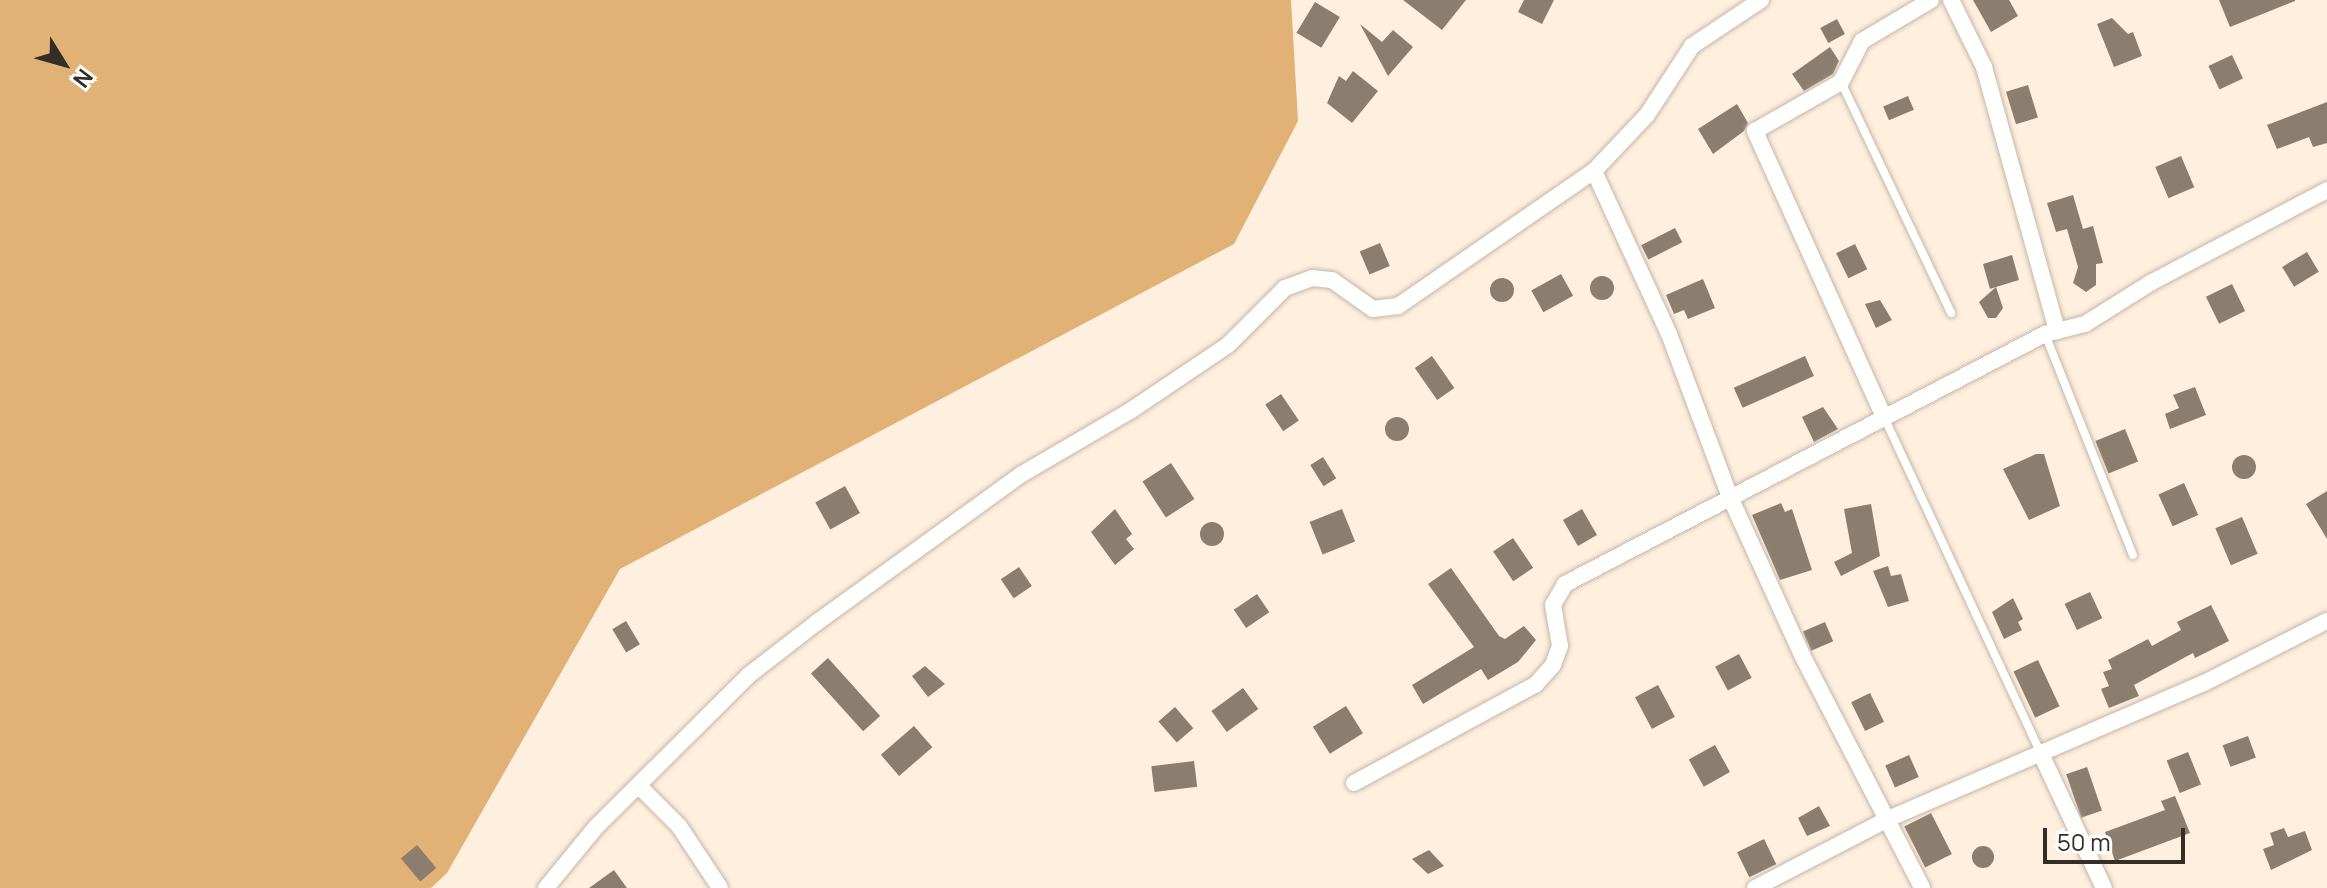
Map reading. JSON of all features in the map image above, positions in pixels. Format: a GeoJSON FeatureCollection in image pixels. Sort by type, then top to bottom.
{"type":"FeatureCollection","features":[{"type":"Feature","properties":{"kind":"street"},"geometry":{"type":"LineString","coordinates":[[546,888],[596,827],[749,675],[816,623],[1022,474],[1130,411],[1228,345],[1285,288],[1312,278],[1332,280],[1373,309],[1398,306],[1594,171],[1647,115],[1692,46],[1761,0]]}},
{"type":"Feature","properties":{"kind":"street"},"geometry":{"type":"LineString","coordinates":[[1884,417],[1755,131],[1841,82],[1862,41],[1931,0]]}},
{"type":"Feature","properties":{"kind":"street"},"geometry":{"type":"LineString","coordinates":[[1951,0],[1984,67],[2051,333]]}},
{"type":"Feature","properties":{"kind":"street"},"geometry":{"type":"LineString","coordinates":[[1594,171],[1669,334],[1730,497],[1803,657],[1922,888]]}},
{"type":"Feature","properties":{"kind":"street"},"geometry":{"type":"LineString","coordinates":[[1354,783],[1536,684],[1553,665],[1560,646],[1553,605],[1565,584],[2051,333],[2085,324],[2152,282],[2327,190]]}},
{"type":"Feature","properties":{"kind":"street"},"geometry":{"type":"LineString","coordinates":[[1755,888],[1888,819],[2204,683],[2327,621]]}},
{"type":"Feature","properties":{"kind":"street"},"geometry":{"type":"LineString","coordinates":[[2040,752],[2104,888]]}},
{"type":"Feature","properties":{"kind":"street"},"geometry":{"type":"LineString","coordinates":[[639,786],[679,826],[720,888]]}},
{"type":"Feature","properties":{"kind":"lane"},"geometry":{"type":"LineString","coordinates":[[1841,82],[1951,313]]}},
{"type":"Feature","properties":{"kind":"lane"},"geometry":{"type":"LineString","coordinates":[[2051,333],[2133,555]]}},
{"type":"Feature","properties":{"kind":"lane"},"geometry":{"type":"LineString","coordinates":[[1884,417],[2040,752]]}},
{"type":"Feature","properties":{"kind":"shaded area"},"geometry":{"type":"Polygon","coordinates":[[[0,0],[1291,0],[1298,121],[1234,244],[620,569],[447,873],[431,888],[0,888],[0,0]]]}},
{"type":"Feature","properties":{"kind":"building"},"geometry":{"type":"Polygon","coordinates":[[[1403,0],[1466,0],[1442,30],[1403,0]]]}},
{"type":"Feature","properties":{"kind":"building"},"geometry":{"type":"Polygon","coordinates":[[[1524,0],[1554,0],[1542,24],[1518,12],[1524,0]]]}},
{"type":"Feature","properties":{"kind":"building"},"geometry":{"type":"Polygon","coordinates":[[[1973,0],[2009,0],[2018,16],[1991,32],[1973,0]]]}},
{"type":"Feature","properties":{"kind":"building"},"geometry":{"type":"Polygon","coordinates":[[[2219,0],[2295,0],[2295,1],[2230,27],[2219,0]]]}},
{"type":"Feature","properties":{"kind":"building"},"geometry":{"type":"Polygon","coordinates":[[[1315,2],[1340,17],[1321,48],[1296,33],[1315,2]]]}},
{"type":"Feature","properties":{"kind":"building"},"geometry":{"type":"Polygon","coordinates":[[[2112,18],[2128,34],[2133,32],[2142,56],[2114,67],[2097,24],[2112,18]]]}},
{"type":"Feature","properties":{"kind":"building"},"geometry":{"type":"Polygon","coordinates":[[[1837,19],[1845,34],[1828,43],[1820,28],[1837,19]]]}},
{"type":"Feature","properties":{"kind":"building"},"geometry":{"type":"Polygon","coordinates":[[[1360,24],[1382,42],[1393,30],[1413,47],[1388,76],[1360,24]]]}},
{"type":"Feature","properties":{"kind":"building"},"geometry":{"type":"Polygon","coordinates":[[[1830,47],[1839,61],[1833,74],[1804,91],[1792,74],[1830,47]]]}},
{"type":"Feature","properties":{"kind":"building"},"geometry":{"type":"Polygon","coordinates":[[[2232,55],[2243,79],[2219,90],[2208,66],[2232,55]]]}},
{"type":"Feature","properties":{"kind":"building"},"geometry":{"type":"Polygon","coordinates":[[[1353,71],[1378,91],[1352,123],[1327,103],[1339,76],[1346,81],[1353,71]]]}},
{"type":"Feature","properties":{"kind":"building"},"geometry":{"type":"Polygon","coordinates":[[[2028,85],[2038,118],[2016,124],[2006,92],[2028,85]]]}},
{"type":"Feature","properties":{"kind":"building"},"geometry":{"type":"Polygon","coordinates":[[[1908,96],[1914,110],[1889,120],[1883,107],[1908,96]]]}},
{"type":"Feature","properties":{"kind":"building"},"geometry":{"type":"Polygon","coordinates":[[[2327,102],[2327,143],[2313,147],[2309,137],[2277,149],[2267,125],[2327,102]]]}},
{"type":"Feature","properties":{"kind":"building"},"geometry":{"type":"Polygon","coordinates":[[[1737,104],[1748,123],[1744,131],[1713,154],[1698,129],[1737,104]]]}},
{"type":"Feature","properties":{"kind":"building"},"geometry":{"type":"Polygon","coordinates":[[[2181,156],[2194,187],[2169,198],[2155,167],[2181,156]]]}},
{"type":"Feature","properties":{"kind":"building"},"geometry":{"type":"Polygon","coordinates":[[[2073,195],[2083,229],[2093,226],[2103,263],[2096,264],[2096,285],[2086,292],[2073,283],[2078,267],[2067,229],[2056,232],[2047,203],[2073,195]]]}},
{"type":"Feature","properties":{"kind":"building"},"geometry":{"type":"Polygon","coordinates":[[[1675,228],[1682,242],[1648,260],[1641,245],[1675,228]]]}},
{"type":"Feature","properties":{"kind":"building"},"geometry":{"type":"Polygon","coordinates":[[[1380,243],[1390,266],[1370,275],[1360,252],[1380,243]]]}},
{"type":"Feature","properties":{"kind":"building"},"geometry":{"type":"Polygon","coordinates":[[[1855,244],[1867,269],[1848,278],[1836,253],[1855,244]]]}},
{"type":"Feature","properties":{"kind":"building"},"geometry":{"type":"Polygon","coordinates":[[[2307,252],[2319,272],[2294,287],[2282,267],[2307,252]]]}},
{"type":"Feature","properties":{"kind":"building"},"geometry":{"type":"Polygon","coordinates":[[[2012,255],[2019,280],[1990,289],[1983,264],[2012,255]]]}},
{"type":"Feature","properties":{"kind":"building"},"geometry":{"type":"Polygon","coordinates":[[[1561,274],[1573,296],[1543,312],[1531,290],[1561,274]]]}},
{"type":"Feature","properties":{"kind":"building"},"geometry":{"type":"Polygon","coordinates":[[[1597,276],[1607,276],[1614,283],[1614,293],[1607,300],[1597,300],[1590,293],[1590,283],[1597,276]]]}},
{"type":"Feature","properties":{"kind":"building"},"geometry":{"type":"Polygon","coordinates":[[[1502,278],[1511,281],[1514,290],[1511,299],[1502,302],[1493,299],[1490,290],[1493,281],[1502,278]]]}},
{"type":"Feature","properties":{"kind":"building"},"geometry":{"type":"Polygon","coordinates":[[[1703,279],[1715,308],[1688,319],[1684,310],[1674,314],[1666,295],[1703,279]]]}},
{"type":"Feature","properties":{"kind":"building"},"geometry":{"type":"Polygon","coordinates":[[[2232,284],[2245,311],[2219,324],[2206,297],[2232,284]]]}},
{"type":"Feature","properties":{"kind":"building"},"geometry":{"type":"Polygon","coordinates":[[[1996,287],[2003,308],[1996,318],[1988,318],[1979,302],[1996,287]]]}},
{"type":"Feature","properties":{"kind":"building"},"geometry":{"type":"Polygon","coordinates":[[[1880,300],[1892,320],[1876,328],[1865,304],[1880,300]]]}},
{"type":"Feature","properties":{"kind":"building"},"geometry":{"type":"Polygon","coordinates":[[[1432,356],[1454,388],[1437,400],[1415,368],[1432,356]]]}},
{"type":"Feature","properties":{"kind":"building"},"geometry":{"type":"Polygon","coordinates":[[[1805,356],[1814,376],[1743,408],[1734,388],[1805,356]]]}},
{"type":"Feature","properties":{"kind":"building"},"geometry":{"type":"Polygon","coordinates":[[[2195,387],[2206,415],[2170,429],[2165,414],[2179,408],[2173,395],[2195,387]]]}},
{"type":"Feature","properties":{"kind":"building"},"geometry":{"type":"Polygon","coordinates":[[[1281,394],[1299,421],[1283,431],[1265,405],[1281,394]]]}},
{"type":"Feature","properties":{"kind":"building"},"geometry":{"type":"Polygon","coordinates":[[[1823,407],[1838,429],[1814,442],[1802,417],[1823,407]]]}},
{"type":"Feature","properties":{"kind":"building"},"geometry":{"type":"Polygon","coordinates":[[[1397,417],[1406,420],[1409,429],[1406,438],[1397,441],[1388,438],[1385,429],[1388,420],[1397,417]]]}},
{"type":"Feature","properties":{"kind":"building"},"geometry":{"type":"Polygon","coordinates":[[[2125,429],[2138,461],[2108,473],[2095,441],[2125,429]]]}},
{"type":"Feature","properties":{"kind":"building"},"geometry":{"type":"Polygon","coordinates":[[[2036,454],[2044,454],[2060,506],[2029,520],[2003,469],[2036,454]]]}},
{"type":"Feature","properties":{"kind":"building"},"geometry":{"type":"Polygon","coordinates":[[[2244,455],[2253,458],[2256,467],[2253,476],[2244,479],[2235,476],[2232,467],[2235,458],[2244,455]]]}},
{"type":"Feature","properties":{"kind":"building"},"geometry":{"type":"Polygon","coordinates":[[[1323,457],[1336,478],[1324,486],[1310,465],[1323,457]]]}},
{"type":"Feature","properties":{"kind":"building"},"geometry":{"type":"Polygon","coordinates":[[[1171,463],[1194,499],[1166,518],[1142,482],[1171,463]]]}},
{"type":"Feature","properties":{"kind":"building"},"geometry":{"type":"Polygon","coordinates":[[[2184,483],[2198,515],[2173,526],[2158,494],[2184,483]]]}},
{"type":"Feature","properties":{"kind":"building"},"geometry":{"type":"Polygon","coordinates":[[[845,486],[860,513],[830,530],[815,502],[845,486]]]}},
{"type":"Feature","properties":{"kind":"building"},"geometry":{"type":"Polygon","coordinates":[[[2327,491],[2327,539],[2306,504],[2327,491]]]}},
{"type":"Feature","properties":{"kind":"building"},"geometry":{"type":"Polygon","coordinates":[[[1781,503],[1785,512],[1792,509],[1812,570],[1780,580],[1752,515],[1781,503]]]}},
{"type":"Feature","properties":{"kind":"building"},"geometry":{"type":"Polygon","coordinates":[[[1871,504],[1880,556],[1841,576],[1834,562],[1852,553],[1844,509],[1871,504]]]}},
{"type":"Feature","properties":{"kind":"building"},"geometry":{"type":"Polygon","coordinates":[[[1115,509],[1132,534],[1126,539],[1134,549],[1115,565],[1091,532],[1115,509]]]}},
{"type":"Feature","properties":{"kind":"building"},"geometry":{"type":"Polygon","coordinates":[[[1342,509],[1355,541],[1323,555],[1310,522],[1342,509]]]}},
{"type":"Feature","properties":{"kind":"building"},"geometry":{"type":"Polygon","coordinates":[[[1582,509],[1597,535],[1578,546],[1563,520],[1582,509]]]}},
{"type":"Feature","properties":{"kind":"building"},"geometry":{"type":"Polygon","coordinates":[[[2242,517],[2258,554],[2231,565],[2215,528],[2242,517]]]}},
{"type":"Feature","properties":{"kind":"building"},"geometry":{"type":"Polygon","coordinates":[[[1212,522],[1221,525],[1224,534],[1221,543],[1212,546],[1203,543],[1200,534],[1203,525],[1212,522]]]}},
{"type":"Feature","properties":{"kind":"building"},"geometry":{"type":"Polygon","coordinates":[[[1513,538],[1533,568],[1513,581],[1493,551],[1513,538]]]}},
{"type":"Feature","properties":{"kind":"building"},"geometry":{"type":"Polygon","coordinates":[[[1888,566],[1891,576],[1901,574],[1909,601],[1888,607],[1873,571],[1888,566]]]}},
{"type":"Feature","properties":{"kind":"building"},"geometry":{"type":"Polygon","coordinates":[[[1019,567],[1032,586],[1014,598],[1001,579],[1019,567]]]}},
{"type":"Feature","properties":{"kind":"building"},"geometry":{"type":"Polygon","coordinates":[[[1451,568],[1499,636],[1505,639],[1524,626],[1536,640],[1518,662],[1488,680],[1481,669],[1423,704],[1412,685],[1474,647],[1428,584],[1451,568]]]}},
{"type":"Feature","properties":{"kind":"building"},"geometry":{"type":"Polygon","coordinates":[[[2090,592],[2102,618],[2077,630],[2065,604],[2090,592]]]}},
{"type":"Feature","properties":{"kind":"building"},"geometry":{"type":"Polygon","coordinates":[[[1257,594],[1269,612],[1246,628],[1234,610],[1257,594]]]}},
{"type":"Feature","properties":{"kind":"building"},"geometry":{"type":"Polygon","coordinates":[[[2013,598],[2023,619],[2018,622],[2022,630],[2004,639],[1992,612],[2013,598]]]}},
{"type":"Feature","properties":{"kind":"building"},"geometry":{"type":"Polygon","coordinates":[[[2211,605],[2229,641],[2195,658],[2193,653],[2134,685],[2139,696],[2109,708],[2101,689],[2109,686],[2103,672],[2112,669],[2108,660],[2148,639],[2152,646],[2181,630],[2177,622],[2211,605]]]}},
{"type":"Feature","properties":{"kind":"building"},"geometry":{"type":"Polygon","coordinates":[[[626,621],[640,644],[626,652],[612,629],[626,621]]]}},
{"type":"Feature","properties":{"kind":"building"},"geometry":{"type":"Polygon","coordinates":[[[1825,622],[1833,641],[1811,651],[1803,631],[1825,622]]]}},
{"type":"Feature","properties":{"kind":"building"},"geometry":{"type":"Polygon","coordinates":[[[1739,654],[1752,678],[1728,691],[1715,667],[1739,654]]]}},
{"type":"Feature","properties":{"kind":"building"},"geometry":{"type":"Polygon","coordinates":[[[828,658],[880,716],[863,731],[811,673],[828,658]]]}},
{"type":"Feature","properties":{"kind":"building"},"geometry":{"type":"Polygon","coordinates":[[[2038,660],[2060,706],[2035,718],[2014,671],[2038,660]]]}},
{"type":"Feature","properties":{"kind":"building"},"geometry":{"type":"Polygon","coordinates":[[[925,666],[945,684],[928,697],[912,676],[925,666]]]}},
{"type":"Feature","properties":{"kind":"building"},"geometry":{"type":"Polygon","coordinates":[[[1658,685],[1675,717],[1652,729],[1635,697],[1658,685]]]}},
{"type":"Feature","properties":{"kind":"building"},"geometry":{"type":"Polygon","coordinates":[[[1243,688],[1258,709],[1227,732],[1211,711],[1243,688]]]}},
{"type":"Feature","properties":{"kind":"building"},"geometry":{"type":"Polygon","coordinates":[[[1870,693],[1884,722],[1865,731],[1851,702],[1870,693]]]}},
{"type":"Feature","properties":{"kind":"building"},"geometry":{"type":"Polygon","coordinates":[[[1346,706],[1363,733],[1330,754],[1313,727],[1346,706]]]}},
{"type":"Feature","properties":{"kind":"building"},"geometry":{"type":"Polygon","coordinates":[[[1175,707],[1193,728],[1177,743],[1158,721],[1175,707]]]}},
{"type":"Feature","properties":{"kind":"building"},"geometry":{"type":"Polygon","coordinates":[[[914,726],[932,747],[899,776],[881,755],[914,726]]]}},
{"type":"Feature","properties":{"kind":"building"},"geometry":{"type":"Polygon","coordinates":[[[2248,736],[2256,758],[2230,767],[2223,745],[2248,736]]]}},
{"type":"Feature","properties":{"kind":"building"},"geometry":{"type":"Polygon","coordinates":[[[1715,745],[1730,772],[1704,787],[1689,760],[1715,745]]]}},
{"type":"Feature","properties":{"kind":"building"},"geometry":{"type":"Polygon","coordinates":[[[2188,752],[2201,784],[2180,793],[2167,761],[2188,752]]]}},
{"type":"Feature","properties":{"kind":"building"},"geometry":{"type":"Polygon","coordinates":[[[1909,755],[1919,777],[1895,788],[1885,766],[1909,755]]]}},
{"type":"Feature","properties":{"kind":"building"},"geometry":{"type":"Polygon","coordinates":[[[1194,761],[1197,787],[1154,792],[1151,766],[1194,761]]]}},
{"type":"Feature","properties":{"kind":"building"},"geometry":{"type":"Polygon","coordinates":[[[2087,767],[2102,810],[2081,818],[2066,774],[2087,767]]]}},
{"type":"Feature","properties":{"kind":"building"},"geometry":{"type":"Polygon","coordinates":[[[2175,796],[2190,833],[2115,861],[2105,832],[2165,810],[2161,801],[2175,796]]]}},
{"type":"Feature","properties":{"kind":"building"},"geometry":{"type":"Polygon","coordinates":[[[1819,806],[1830,826],[1807,836],[1798,818],[1819,806]]]}},
{"type":"Feature","properties":{"kind":"building"},"geometry":{"type":"Polygon","coordinates":[[[1931,813],[1952,854],[1925,868],[1904,827],[1931,813]]]}},
{"type":"Feature","properties":{"kind":"building"},"geometry":{"type":"Polygon","coordinates":[[[2284,828],[2288,837],[2305,831],[2312,850],[2271,870],[2263,849],[2274,845],[2270,833],[2284,828]]]}},
{"type":"Feature","properties":{"kind":"building"},"geometry":{"type":"Polygon","coordinates":[[[1764,839],[1776,864],[1749,877],[1737,852],[1764,839]]]}},
{"type":"Feature","properties":{"kind":"building"},"geometry":{"type":"Polygon","coordinates":[[[417,845],[436,868],[420,881],[401,858],[417,845]]]}},
{"type":"Feature","properties":{"kind":"building"},"geometry":{"type":"Polygon","coordinates":[[[1983,846],[1991,849],[1994,857],[1991,865],[1983,868],[1975,865],[1972,857],[1975,849],[1983,846]]]}},
{"type":"Feature","properties":{"kind":"building"},"geometry":{"type":"Polygon","coordinates":[[[1429,850],[1444,866],[1428,874],[1412,859],[1429,850]]]}},
{"type":"Feature","properties":{"kind":"building"},"geometry":{"type":"Polygon","coordinates":[[[614,870],[627,888],[589,888],[614,870]]]}}]}
